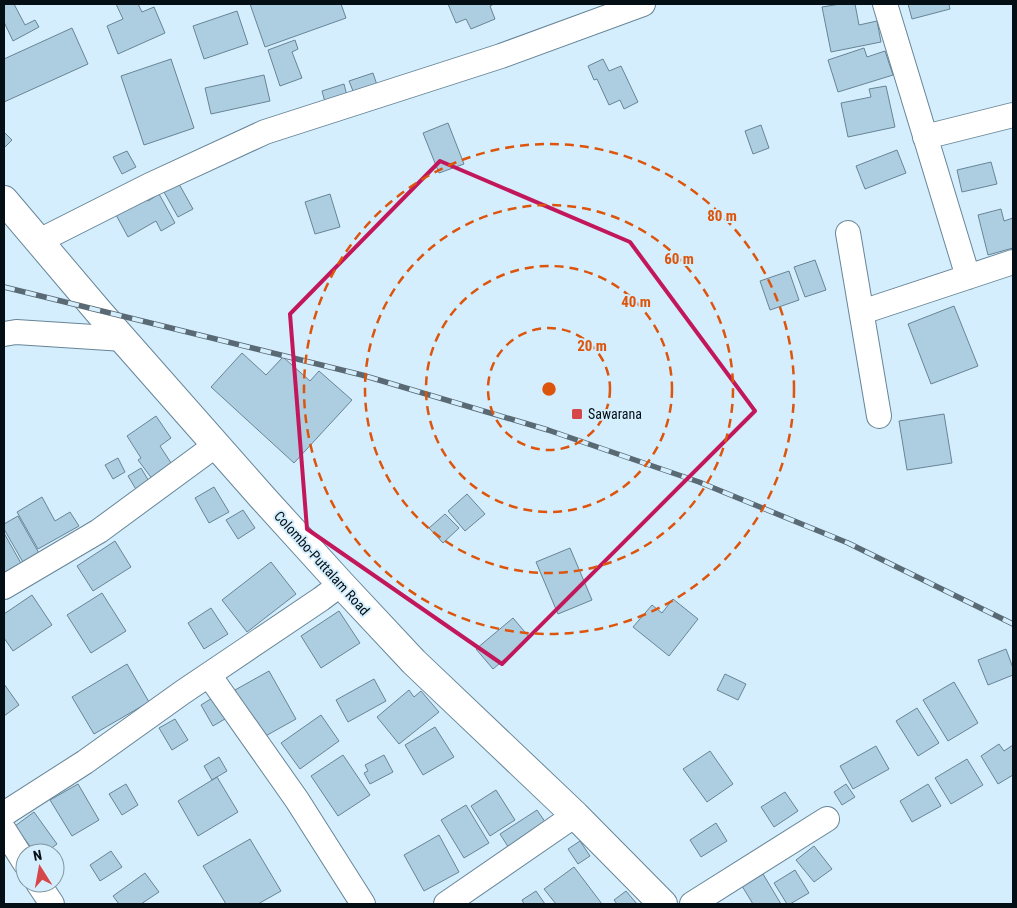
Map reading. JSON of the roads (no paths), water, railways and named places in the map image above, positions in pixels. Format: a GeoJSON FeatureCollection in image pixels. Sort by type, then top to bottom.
{"type":"FeatureCollection","features":[{"type":"Feature","properties":{"kind":"highway","name":"Colombo-Puttalam Road"},"geometry":{"type":"LineString","coordinates":[[4,200],[216,445],[414,662],[575,815],[663,904]]}},
{"type":"Feature","properties":{"kind":"street"},"geometry":{"type":"LineString","coordinates":[[39,241],[148,186],[265,132],[501,56],[643,4]]}},
{"type":"Feature","properties":{"kind":"street"},"geometry":{"type":"LineString","coordinates":[[885,4],[968,276]]}},
{"type":"Feature","properties":{"kind":"street"},"geometry":{"type":"LineString","coordinates":[[925,137],[1013,115]]}},
{"type":"Feature","properties":{"kind":"street"},"geometry":{"type":"LineString","coordinates":[[848,233],[879,416]]}},
{"type":"Feature","properties":{"kind":"street"},"geometry":{"type":"LineString","coordinates":[[862,312],[1013,262]]}},
{"type":"Feature","properties":{"kind":"street"},"geometry":{"type":"LineString","coordinates":[[4,334],[16,332],[124,339]]}},
{"type":"Feature","properties":{"kind":"street"},"geometry":{"type":"LineString","coordinates":[[4,587],[99,532],[216,445]]}},
{"type":"Feature","properties":{"kind":"street"},"geometry":{"type":"LineString","coordinates":[[4,814],[85,762],[341,584]]}},
{"type":"Feature","properties":{"kind":"street"},"geometry":{"type":"LineString","coordinates":[[209,675],[297,800],[363,904]]}},
{"type":"Feature","properties":{"kind":"street"},"geometry":{"type":"LineString","coordinates":[[446,904],[575,815]]}},
{"type":"Feature","properties":{"kind":"street"},"geometry":{"type":"LineString","coordinates":[[692,904],[827,819]]}},
{"type":"Feature","properties":{"kind":"street"},"geometry":{"type":"LineString","coordinates":[[4,830],[15,847]]}},
{"type":"Feature","properties":{"kind":"street"},"geometry":{"type":"LineString","coordinates":[[45,893],[52,904]]}},
{"type":"Feature","properties":{"kind":"railway"},"geometry":{"type":"LineString","coordinates":[[4,287],[362,375],[548,430],[699,482],[848,543],[1013,624]]}},
{"type":"Feature","properties":{"kind":"place","name":"Sawarana"},"geometry":{"type":"Point","coordinates":[577,414]}}]}
